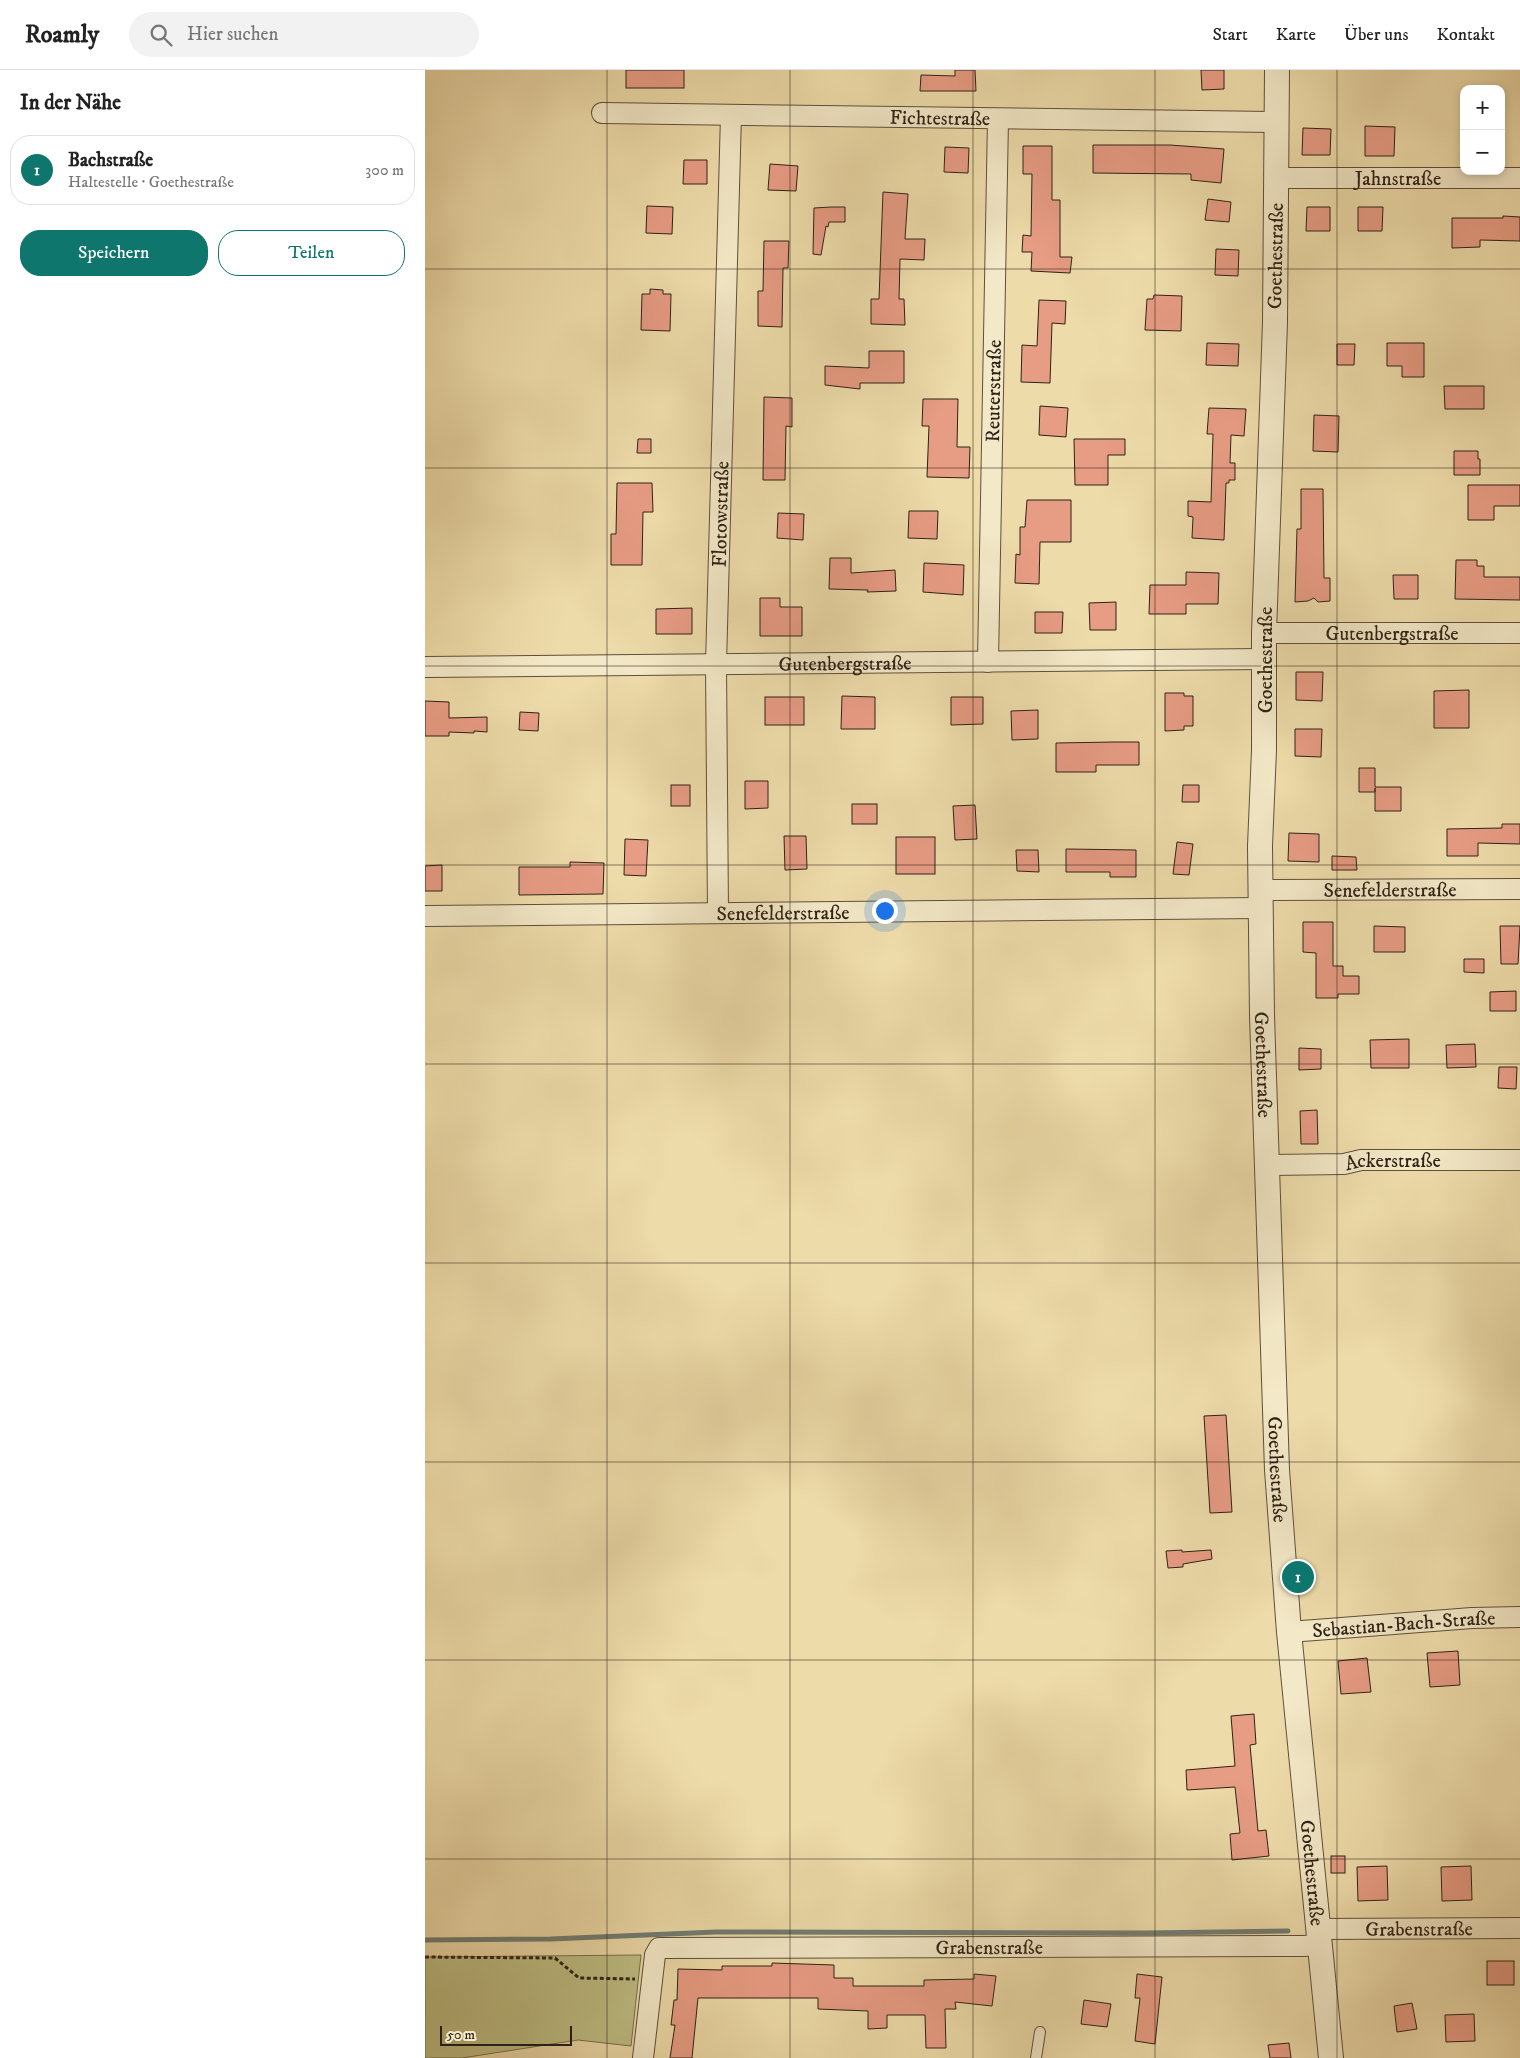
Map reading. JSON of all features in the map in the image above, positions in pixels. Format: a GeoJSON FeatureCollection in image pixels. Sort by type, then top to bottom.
{"type":"FeatureCollection","features":[{"type":"Feature","properties":{"kind":"street","name":"Goethestraße"},"geometry":{"type":"LineString","coordinates":[[1277,70],[1275,322],[1264,633],[1264,750],[1260,846],[1262,1016],[1277,1470],[1289,1632],[1331,2058]]}},
{"type":"Feature","properties":{"kind":"street","name":"Fichtestraße"},"geometry":{"type":"LineString","coordinates":[[602,113],[1277,122]]}},
{"type":"Feature","properties":{"kind":"street","name":"Flotowstraße"},"geometry":{"type":"LineString","coordinates":[[718,913],[716,664],[731,115]]}},
{"type":"Feature","properties":{"kind":"street","name":"Reuterstraße"},"geometry":{"type":"LineString","coordinates":[[988,662],[999,119]]}},
{"type":"Feature","properties":{"kind":"street","name":"Jahnstraße"},"geometry":{"type":"LineString","coordinates":[[1276,178],[1520,178]]}},
{"type":"Feature","properties":{"kind":"street","name":"Gutenbergstraße"},"geometry":{"type":"LineString","coordinates":[[1264,633],[1520,633]]}},
{"type":"Feature","properties":{"kind":"street","name":"Gutenbergstraße"},"geometry":{"type":"LineString","coordinates":[[425,667],[1264,658]]}},
{"type":"Feature","properties":{"kind":"street","name":"Senefelderstraße"},"geometry":{"type":"LineString","coordinates":[[425,916],[718,913],[1261,899],[1520,890]]}},
{"type":"Feature","properties":{"kind":"street","name":"Ackerstraße"},"geometry":{"type":"LineString","coordinates":[[1267,1165],[1344,1164],[1361,1160],[1520,1160]]}},
{"type":"Feature","properties":{"kind":"street","name":"Sebastian-Bach-Straße"},"geometry":{"type":"LineString","coordinates":[[1289,1632],[1472,1618],[1520,1617]]}},
{"type":"Feature","properties":{"kind":"street","name":"Grabenstraße"},"geometry":{"type":"LineString","coordinates":[[652,1979],[655,1955],[659,1948],[1293,1946],[1319,1937],[1520,1928]]}},
{"type":"Feature","properties":{"kind":"street"},"geometry":{"type":"LineString","coordinates":[[643,2058],[652,1979]]}},
{"type":"Feature","properties":{"kind":"lane"},"geometry":{"type":"LineString","coordinates":[[1037,2058],[1040,2032]]}},
{"type":"Feature","properties":{"kind":"path"},"geometry":{"type":"LineString","coordinates":[[425,1957],[555,1958],[579,1978],[652,1979]]}},
{"type":"Feature","properties":{"kind":"green space"},"geometry":{"type":"Polygon","coordinates":[[[641,1955],[631,2046],[578,2040],[462,2058],[425,2058],[425,1957],[641,1955]]]}},
{"type":"Feature","properties":{"kind":"building"},"geometry":{"type":"Polygon","coordinates":[[[626,70],[684,70],[684,88],[626,88],[626,70]]]}},
{"type":"Feature","properties":{"kind":"building"},"geometry":{"type":"Polygon","coordinates":[[[955,70],[975,70],[976,91],[920,91],[921,75],[955,76],[955,70]]]}},
{"type":"Feature","properties":{"kind":"building"},"geometry":{"type":"Polygon","coordinates":[[[1201,70],[1224,70],[1224,89],[1202,90],[1201,70]]]}},
{"type":"Feature","properties":{"kind":"building"},"geometry":{"type":"Polygon","coordinates":[[[1365,126],[1395,127],[1394,156],[1365,156],[1365,126]]]}},
{"type":"Feature","properties":{"kind":"building"},"geometry":{"type":"Polygon","coordinates":[[[1303,128],[1331,129],[1330,155],[1302,155],[1303,128]]]}},
{"type":"Feature","properties":{"kind":"building"},"geometry":{"type":"Polygon","coordinates":[[[1093,145],[1170,145],[1224,149],[1221,183],[1191,180],[1191,174],[1093,173],[1093,145]]]}},
{"type":"Feature","properties":{"kind":"building"},"geometry":{"type":"Polygon","coordinates":[[[1023,146],[1052,146],[1052,200],[1060,200],[1060,257],[1072,257],[1070,273],[1031,271],[1032,252],[1022,252],[1023,235],[1031,236],[1032,174],[1023,174],[1023,146]]]}},
{"type":"Feature","properties":{"kind":"building"},"geometry":{"type":"Polygon","coordinates":[[[945,147],[969,148],[968,173],[944,172],[945,147]]]}},
{"type":"Feature","properties":{"kind":"building"},"geometry":{"type":"Polygon","coordinates":[[[684,160],[707,160],[707,184],[683,184],[684,160]]]}},
{"type":"Feature","properties":{"kind":"building"},"geometry":{"type":"Polygon","coordinates":[[[770,164],[798,166],[796,191],[768,190],[770,164]]]}},
{"type":"Feature","properties":{"kind":"building"},"geometry":{"type":"Polygon","coordinates":[[[883,192],[908,194],[905,239],[925,239],[924,260],[900,259],[899,299],[904,299],[905,325],[871,324],[871,299],[879,299],[883,192]]]}},
{"type":"Feature","properties":{"kind":"building"},"geometry":{"type":"Polygon","coordinates":[[[1208,199],[1231,202],[1229,222],[1205,220],[1208,199]]]}},
{"type":"Feature","properties":{"kind":"building"},"geometry":{"type":"Polygon","coordinates":[[[647,206],[673,207],[672,234],[646,233],[647,206]]]}},
{"type":"Feature","properties":{"kind":"building"},"geometry":{"type":"Polygon","coordinates":[[[845,207],[845,222],[829,222],[828,227],[826,226],[821,255],[813,254],[814,208],[845,207]]]}},
{"type":"Feature","properties":{"kind":"building"},"geometry":{"type":"Polygon","coordinates":[[[1307,207],[1330,207],[1330,231],[1306,231],[1307,207]]]}},
{"type":"Feature","properties":{"kind":"building"},"geometry":{"type":"Polygon","coordinates":[[[1358,207],[1383,207],[1382,231],[1358,231],[1358,207]]]}},
{"type":"Feature","properties":{"kind":"building"},"geometry":{"type":"Polygon","coordinates":[[[1503,216],[1520,217],[1520,241],[1480,240],[1480,247],[1452,248],[1452,218],[1503,218],[1503,216]]]}},
{"type":"Feature","properties":{"kind":"building"},"geometry":{"type":"Polygon","coordinates":[[[764,241],[789,241],[788,268],[783,268],[782,327],[758,326],[758,291],[763,291],[764,241]]]}},
{"type":"Feature","properties":{"kind":"building"},"geometry":{"type":"Polygon","coordinates":[[[1216,249],[1239,250],[1238,276],[1215,275],[1216,249]]]}},
{"type":"Feature","properties":{"kind":"building"},"geometry":{"type":"Polygon","coordinates":[[[650,289],[663,290],[663,294],[671,294],[670,331],[641,330],[642,294],[650,294],[650,289]]]}},
{"type":"Feature","properties":{"kind":"building"},"geometry":{"type":"Polygon","coordinates":[[[1154,295],[1182,296],[1181,331],[1145,330],[1147,299],[1153,299],[1154,295]]]}},
{"type":"Feature","properties":{"kind":"building"},"geometry":{"type":"Polygon","coordinates":[[[1039,300],[1066,301],[1065,324],[1052,323],[1050,383],[1021,382],[1022,345],[1037,346],[1039,300]]]}},
{"type":"Feature","properties":{"kind":"building"},"geometry":{"type":"Polygon","coordinates":[[[1207,343],[1239,344],[1238,366],[1206,365],[1207,343]]]}},
{"type":"Feature","properties":{"kind":"building"},"geometry":{"type":"Polygon","coordinates":[[[1387,343],[1424,343],[1424,377],[1402,377],[1402,366],[1387,366],[1387,343]]]}},
{"type":"Feature","properties":{"kind":"building"},"geometry":{"type":"Polygon","coordinates":[[[1337,344],[1355,344],[1354,365],[1337,365],[1337,344]]]}},
{"type":"Feature","properties":{"kind":"building"},"geometry":{"type":"Polygon","coordinates":[[[869,351],[904,351],[904,383],[860,383],[860,389],[825,385],[825,366],[869,368],[869,351]]]}},
{"type":"Feature","properties":{"kind":"building"},"geometry":{"type":"Polygon","coordinates":[[[1444,386],[1484,386],[1484,409],[1445,409],[1444,386]]]}},
{"type":"Feature","properties":{"kind":"building"},"geometry":{"type":"Polygon","coordinates":[[[764,397],[792,398],[792,427],[786,426],[785,480],[763,480],[764,397]]]}},
{"type":"Feature","properties":{"kind":"building"},"geometry":{"type":"Polygon","coordinates":[[[923,399],[958,399],[957,447],[970,447],[969,478],[927,477],[929,426],[922,426],[923,399]]]}},
{"type":"Feature","properties":{"kind":"building"},"geometry":{"type":"Polygon","coordinates":[[[1040,406],[1068,408],[1066,437],[1039,435],[1040,406]]]}},
{"type":"Feature","properties":{"kind":"building"},"geometry":{"type":"Polygon","coordinates":[[[1209,408],[1246,409],[1244,436],[1231,435],[1230,463],[1235,463],[1235,480],[1229,480],[1229,483],[1226,483],[1224,540],[1192,538],[1193,517],[1188,516],[1188,501],[1211,502],[1213,434],[1207,434],[1209,408]]]}},
{"type":"Feature","properties":{"kind":"building"},"geometry":{"type":"Polygon","coordinates":[[[1314,415],[1339,416],[1338,452],[1313,451],[1314,415]]]}},
{"type":"Feature","properties":{"kind":"building"},"geometry":{"type":"Polygon","coordinates":[[[638,439],[651,439],[651,453],[637,453],[638,439]]]}},
{"type":"Feature","properties":{"kind":"building"},"geometry":{"type":"Polygon","coordinates":[[[1074,439],[1125,439],[1125,455],[1108,455],[1108,485],[1075,485],[1074,439]]]}},
{"type":"Feature","properties":{"kind":"building"},"geometry":{"type":"Polygon","coordinates":[[[1454,451],[1478,451],[1480,475],[1454,475],[1454,451]]]}},
{"type":"Feature","properties":{"kind":"building"},"geometry":{"type":"Polygon","coordinates":[[[617,483],[652,483],[653,512],[643,512],[642,565],[611,565],[611,534],[616,534],[617,483]]]}},
{"type":"Feature","properties":{"kind":"building"},"geometry":{"type":"Polygon","coordinates":[[[1468,485],[1520,485],[1520,506],[1494,506],[1494,520],[1468,520],[1468,485]]]}},
{"type":"Feature","properties":{"kind":"building"},"geometry":{"type":"Polygon","coordinates":[[[1301,489],[1323,489],[1324,578],[1330,578],[1330,601],[1318,602],[1314,598],[1308,601],[1295,602],[1297,529],[1301,529],[1301,489]]]}},
{"type":"Feature","properties":{"kind":"building"},"geometry":{"type":"Polygon","coordinates":[[[1027,500],[1071,500],[1071,542],[1040,542],[1039,584],[1015,583],[1016,554],[1020,555],[1020,527],[1025,527],[1027,500]]]}},
{"type":"Feature","properties":{"kind":"building"},"geometry":{"type":"Polygon","coordinates":[[[909,511],[938,511],[937,539],[908,538],[909,511]]]}},
{"type":"Feature","properties":{"kind":"building"},"geometry":{"type":"Polygon","coordinates":[[[778,513],[804,514],[803,540],[777,538],[778,513]]]}},
{"type":"Feature","properties":{"kind":"building"},"geometry":{"type":"Polygon","coordinates":[[[830,558],[851,558],[851,573],[895,570],[896,591],[867,592],[868,590],[829,589],[830,558]]]}},
{"type":"Feature","properties":{"kind":"building"},"geometry":{"type":"Polygon","coordinates":[[[1456,560],[1477,560],[1477,566],[1484,566],[1484,577],[1520,577],[1520,600],[1455,599],[1456,560]]]}},
{"type":"Feature","properties":{"kind":"building"},"geometry":{"type":"Polygon","coordinates":[[[924,563],[964,565],[963,595],[923,592],[924,563]]]}},
{"type":"Feature","properties":{"kind":"building"},"geometry":{"type":"Polygon","coordinates":[[[1186,572],[1219,573],[1218,604],[1186,604],[1186,614],[1149,614],[1150,585],[1186,585],[1186,572]]]}},
{"type":"Feature","properties":{"kind":"building"},"geometry":{"type":"Polygon","coordinates":[[[1393,575],[1418,575],[1418,599],[1394,599],[1393,575]]]}},
{"type":"Feature","properties":{"kind":"building"},"geometry":{"type":"Polygon","coordinates":[[[760,598],[780,598],[780,607],[802,607],[802,636],[760,636],[760,598]]]}},
{"type":"Feature","properties":{"kind":"building"},"geometry":{"type":"Polygon","coordinates":[[[1116,602],[1116,630],[1090,630],[1089,603],[1116,602]]]}},
{"type":"Feature","properties":{"kind":"building"},"geometry":{"type":"Polygon","coordinates":[[[692,608],[692,634],[656,634],[656,609],[692,608]]]}},
{"type":"Feature","properties":{"kind":"building"},"geometry":{"type":"Polygon","coordinates":[[[1035,612],[1063,612],[1062,633],[1035,633],[1035,612]]]}},
{"type":"Feature","properties":{"kind":"building"},"geometry":{"type":"Polygon","coordinates":[[[1296,672],[1323,672],[1322,701],[1296,700],[1296,672]]]}},
{"type":"Feature","properties":{"kind":"building"},"geometry":{"type":"Polygon","coordinates":[[[1469,690],[1469,728],[1434,728],[1434,691],[1469,690]]]}},
{"type":"Feature","properties":{"kind":"building"},"geometry":{"type":"Polygon","coordinates":[[[1165,693],[1184,693],[1184,696],[1193,696],[1193,726],[1184,726],[1184,730],[1165,731],[1165,693]]]}},
{"type":"Feature","properties":{"kind":"building"},"geometry":{"type":"Polygon","coordinates":[[[842,696],[875,697],[875,729],[841,729],[842,696]]]}},
{"type":"Feature","properties":{"kind":"building"},"geometry":{"type":"Polygon","coordinates":[[[765,697],[804,697],[804,725],[765,725],[765,697]]]}},
{"type":"Feature","properties":{"kind":"building"},"geometry":{"type":"Polygon","coordinates":[[[951,697],[983,697],[983,724],[951,725],[951,697]]]}},
{"type":"Feature","properties":{"kind":"building"},"geometry":{"type":"Polygon","coordinates":[[[425,701],[449,702],[449,718],[487,717],[487,732],[449,732],[449,736],[425,736],[425,701]]]}},
{"type":"Feature","properties":{"kind":"building"},"geometry":{"type":"Polygon","coordinates":[[[1038,710],[1038,739],[1012,740],[1011,711],[1038,710]]]}},
{"type":"Feature","properties":{"kind":"building"},"geometry":{"type":"Polygon","coordinates":[[[520,712],[539,713],[538,731],[519,730],[520,712]]]}},
{"type":"Feature","properties":{"kind":"building"},"geometry":{"type":"Polygon","coordinates":[[[1295,729],[1322,729],[1321,757],[1295,756],[1295,729]]]}},
{"type":"Feature","properties":{"kind":"building"},"geometry":{"type":"Polygon","coordinates":[[[1139,742],[1139,765],[1096,765],[1096,772],[1056,772],[1056,743],[1139,742]]]}},
{"type":"Feature","properties":{"kind":"building"},"geometry":{"type":"Polygon","coordinates":[[[1359,768],[1375,768],[1375,787],[1401,787],[1401,811],[1375,811],[1375,792],[1359,792],[1359,768]]]}},
{"type":"Feature","properties":{"kind":"building"},"geometry":{"type":"Polygon","coordinates":[[[745,781],[768,781],[768,808],[745,809],[745,781]]]}},
{"type":"Feature","properties":{"kind":"building"},"geometry":{"type":"Polygon","coordinates":[[[671,785],[690,785],[690,806],[671,806],[671,785]]]}},
{"type":"Feature","properties":{"kind":"building"},"geometry":{"type":"Polygon","coordinates":[[[1183,785],[1199,785],[1199,802],[1182,802],[1183,785]]]}},
{"type":"Feature","properties":{"kind":"building"},"geometry":{"type":"Polygon","coordinates":[[[852,804],[877,804],[877,824],[852,824],[852,804]]]}},
{"type":"Feature","properties":{"kind":"building"},"geometry":{"type":"Polygon","coordinates":[[[975,805],[977,839],[955,840],[953,806],[975,805]]]}},
{"type":"Feature","properties":{"kind":"building"},"geometry":{"type":"Polygon","coordinates":[[[1502,824],[1520,824],[1520,844],[1478,843],[1478,856],[1447,856],[1447,829],[1502,828],[1502,824]]]}},
{"type":"Feature","properties":{"kind":"building"},"geometry":{"type":"Polygon","coordinates":[[[1289,833],[1319,834],[1319,862],[1288,861],[1289,833]]]}},
{"type":"Feature","properties":{"kind":"building"},"geometry":{"type":"Polygon","coordinates":[[[784,836],[806,836],[807,869],[785,870],[784,836]]]}},
{"type":"Feature","properties":{"kind":"building"},"geometry":{"type":"Polygon","coordinates":[[[896,837],[935,837],[935,874],[896,874],[896,837]]]}},
{"type":"Feature","properties":{"kind":"building"},"geometry":{"type":"Polygon","coordinates":[[[625,839],[648,840],[646,876],[624,875],[625,839]]]}},
{"type":"Feature","properties":{"kind":"building"},"geometry":{"type":"Polygon","coordinates":[[[1177,842],[1193,844],[1189,875],[1173,874],[1177,842]]]}},
{"type":"Feature","properties":{"kind":"building"},"geometry":{"type":"Polygon","coordinates":[[[1066,849],[1136,850],[1136,877],[1110,877],[1110,872],[1066,872],[1066,849]]]}},
{"type":"Feature","properties":{"kind":"building"},"geometry":{"type":"Polygon","coordinates":[[[1016,850],[1038,850],[1039,872],[1017,871],[1016,850]]]}},
{"type":"Feature","properties":{"kind":"building"},"geometry":{"type":"Polygon","coordinates":[[[1332,856],[1356,857],[1357,870],[1332,870],[1332,856]]]}},
{"type":"Feature","properties":{"kind":"building"},"geometry":{"type":"Polygon","coordinates":[[[570,862],[604,863],[603,894],[519,895],[519,867],[570,867],[570,862]]]}},
{"type":"Feature","properties":{"kind":"building"},"geometry":{"type":"Polygon","coordinates":[[[442,865],[442,891],[425,891],[425,866],[442,865]]]}},
{"type":"Feature","properties":{"kind":"building"},"geometry":{"type":"Polygon","coordinates":[[[1303,922],[1333,922],[1333,966],[1343,966],[1343,976],[1359,976],[1359,994],[1338,994],[1338,998],[1316,998],[1316,953],[1303,952],[1303,922]]]}},
{"type":"Feature","properties":{"kind":"building"},"geometry":{"type":"Polygon","coordinates":[[[1374,926],[1405,927],[1405,952],[1374,952],[1374,926]]]}},
{"type":"Feature","properties":{"kind":"building"},"geometry":{"type":"Polygon","coordinates":[[[1500,926],[1520,926],[1518,964],[1501,964],[1500,926]]]}},
{"type":"Feature","properties":{"kind":"building"},"geometry":{"type":"Polygon","coordinates":[[[1464,959],[1484,959],[1484,973],[1464,972],[1464,959]]]}},
{"type":"Feature","properties":{"kind":"building"},"geometry":{"type":"Polygon","coordinates":[[[1516,991],[1516,1011],[1490,1011],[1490,992],[1516,991]]]}},
{"type":"Feature","properties":{"kind":"building"},"geometry":{"type":"Polygon","coordinates":[[[1409,1039],[1409,1068],[1371,1068],[1370,1040],[1409,1039]]]}},
{"type":"Feature","properties":{"kind":"building"},"geometry":{"type":"Polygon","coordinates":[[[1475,1044],[1476,1067],[1447,1068],[1446,1045],[1475,1044]]]}},
{"type":"Feature","properties":{"kind":"building"},"geometry":{"type":"Polygon","coordinates":[[[1299,1048],[1321,1049],[1321,1069],[1299,1070],[1299,1048]]]}},
{"type":"Feature","properties":{"kind":"building"},"geometry":{"type":"Polygon","coordinates":[[[1499,1067],[1517,1067],[1516,1089],[1498,1088],[1499,1067]]]}},
{"type":"Feature","properties":{"kind":"building"},"geometry":{"type":"Polygon","coordinates":[[[1317,1110],[1318,1144],[1301,1144],[1300,1111],[1317,1110]]]}},
{"type":"Feature","properties":{"kind":"building"},"geometry":{"type":"Polygon","coordinates":[[[1226,1415],[1232,1512],[1210,1513],[1204,1416],[1226,1415]]]}},
{"type":"Feature","properties":{"kind":"building"},"geometry":{"type":"Polygon","coordinates":[[[1182,1550],[1182,1552],[1211,1550],[1212,1559],[1183,1564],[1183,1567],[1168,1568],[1166,1551],[1182,1550]]]}},
{"type":"Feature","properties":{"kind":"building"},"geometry":{"type":"Polygon","coordinates":[[[1458,1651],[1460,1685],[1430,1687],[1427,1653],[1458,1651]]]}},
{"type":"Feature","properties":{"kind":"building"},"geometry":{"type":"Polygon","coordinates":[[[1367,1658],[1371,1692],[1341,1694],[1338,1661],[1367,1658]]]}},
{"type":"Feature","properties":{"kind":"building"},"geometry":{"type":"Polygon","coordinates":[[[1254,1714],[1256,1744],[1250,1745],[1258,1831],[1266,1830],[1269,1856],[1232,1860],[1230,1834],[1240,1833],[1235,1787],[1187,1790],[1186,1770],[1235,1766],[1231,1716],[1254,1714]]]}},
{"type":"Feature","properties":{"kind":"building"},"geometry":{"type":"Polygon","coordinates":[[[1331,1856],[1345,1856],[1345,1873],[1331,1873],[1331,1856]]]}},
{"type":"Feature","properties":{"kind":"building"},"geometry":{"type":"Polygon","coordinates":[[[1387,1866],[1388,1900],[1358,1901],[1357,1867],[1387,1866]]]}},
{"type":"Feature","properties":{"kind":"building"},"geometry":{"type":"Polygon","coordinates":[[[1471,1866],[1472,1900],[1442,1901],[1441,1867],[1471,1866]]]}},
{"type":"Feature","properties":{"kind":"building"},"geometry":{"type":"Polygon","coordinates":[[[1487,1961],[1514,1961],[1514,1985],[1487,1985],[1487,1961]]]}},
{"type":"Feature","properties":{"kind":"building"},"geometry":{"type":"Polygon","coordinates":[[[772,1963],[834,1965],[834,1978],[853,1978],[853,1986],[924,1986],[924,1980],[974,1979],[974,1974],[996,1976],[992,2006],[955,2002],[956,2009],[945,2009],[946,2048],[926,2048],[925,2015],[887,2015],[887,2028],[868,2029],[868,2011],[818,2009],[818,1998],[698,1998],[692,2058],[670,2058],[675,2025],[671,2025],[674,2000],[677,2000],[678,1969],[722,1970],[722,1966],[772,1966],[772,1963]]]}},
{"type":"Feature","properties":{"kind":"building"},"geometry":{"type":"Polygon","coordinates":[[[1137,1974],[1162,1977],[1155,2044],[1135,2041],[1140,1998],[1135,1998],[1137,1974]]]}},
{"type":"Feature","properties":{"kind":"building"},"geometry":{"type":"Polygon","coordinates":[[[1084,2000],[1111,2004],[1107,2027],[1081,2024],[1084,2000]]]}},
{"type":"Feature","properties":{"kind":"building"},"geometry":{"type":"Polygon","coordinates":[[[1412,2003],[1417,2029],[1397,2032],[1394,2006],[1412,2003]]]}},
{"type":"Feature","properties":{"kind":"building"},"geometry":{"type":"Polygon","coordinates":[[[1474,2014],[1475,2041],[1446,2042],[1445,2015],[1474,2014]]]}},
{"type":"Feature","properties":{"kind":"building"},"geometry":{"type":"Polygon","coordinates":[[[1289,2043],[1291,2058],[1270,2058],[1268,2045],[1289,2043]]]}},
{"type":"Feature","properties":{"kind":"waterway"},"geometry":{"type":"LineString","coordinates":[[425,1940],[551,1939],[716,1932],[1145,1933],[1288,1931]]}},
{"type":"Feature","properties":{"kind":"place","name":"Bachstraße"},"geometry":{"type":"Point","coordinates":[1298,1577]}}]}
